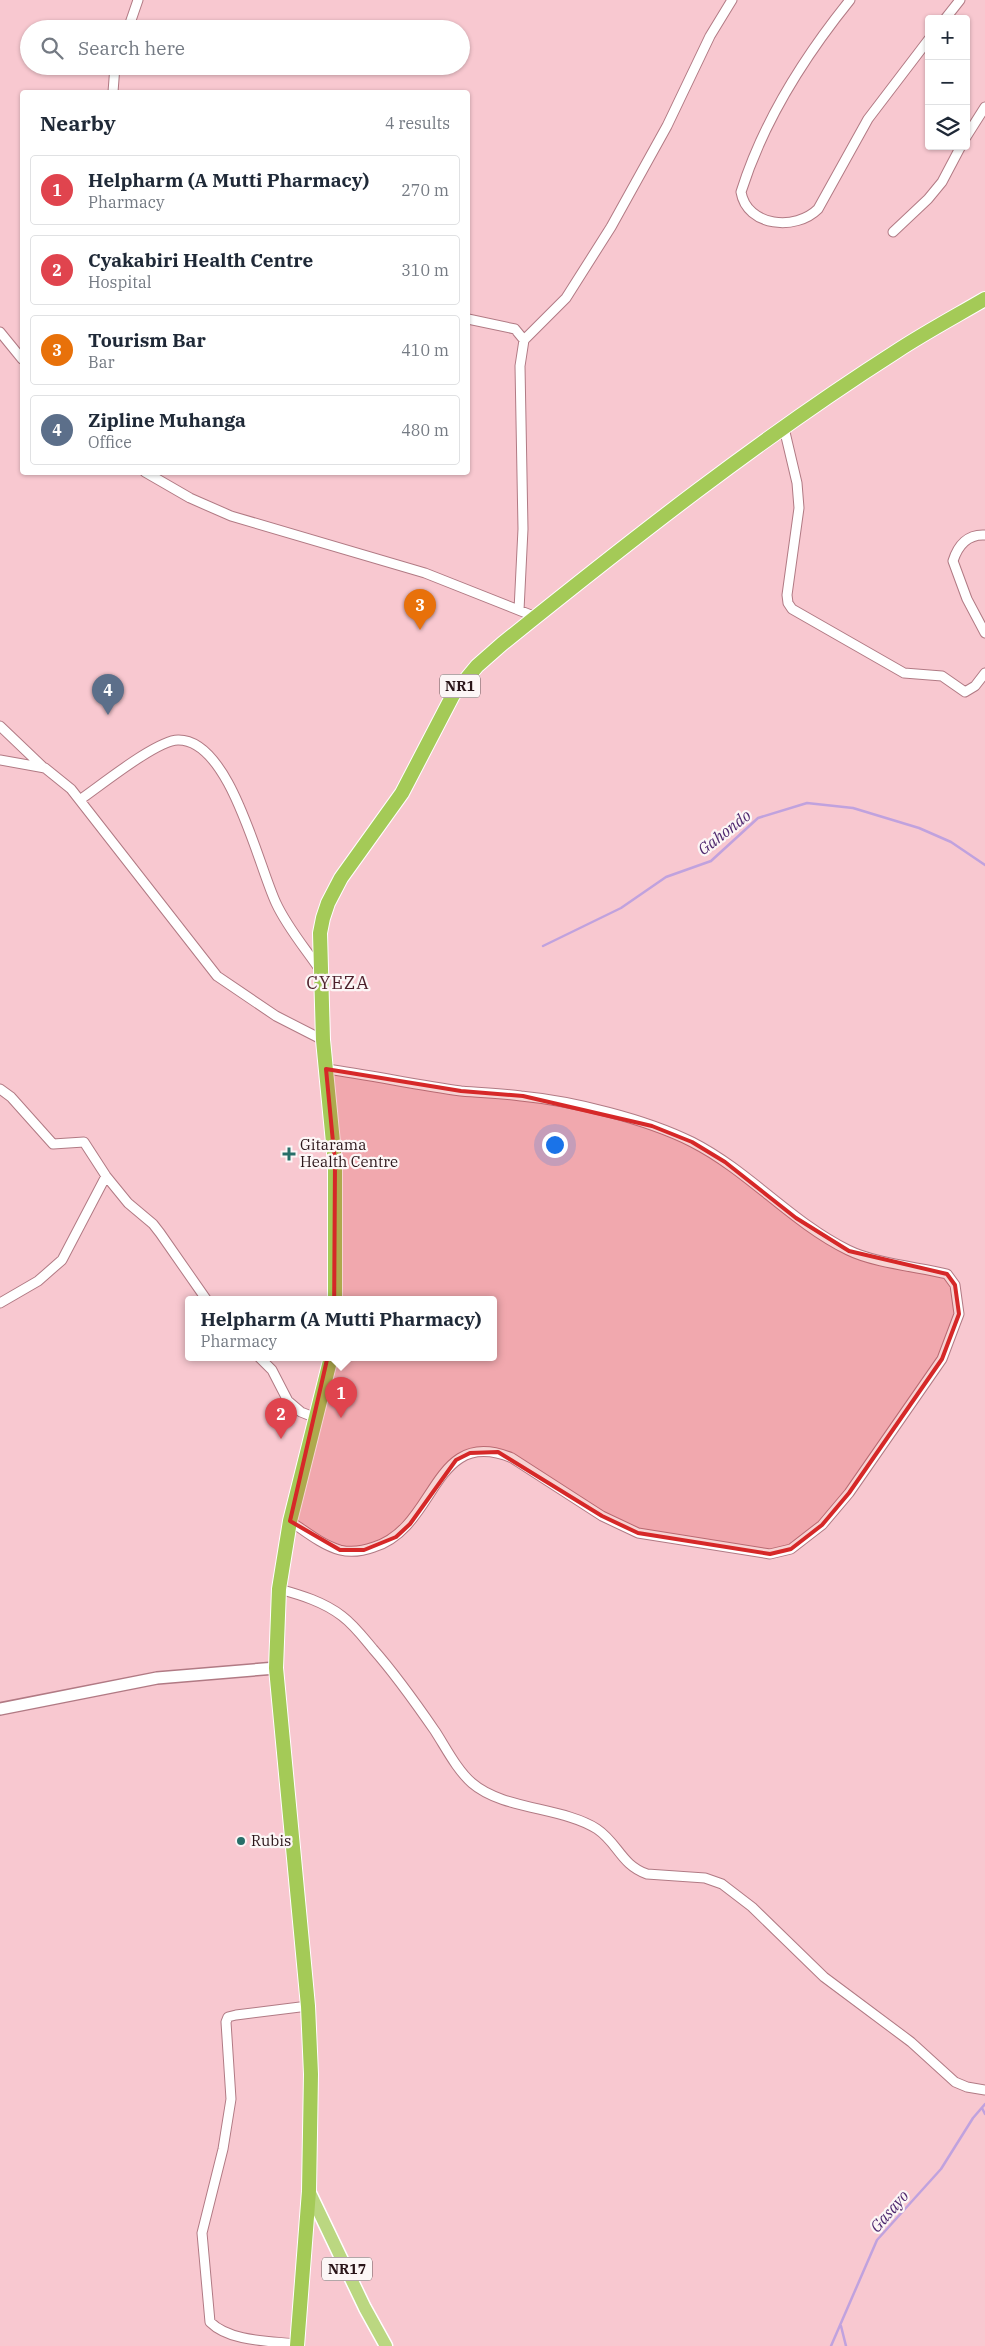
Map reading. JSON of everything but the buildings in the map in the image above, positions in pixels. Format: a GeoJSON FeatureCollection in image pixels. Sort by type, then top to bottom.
{"type":"FeatureCollection","features":[{"type":"Feature","properties":{"kind":"highway","name":"NR1"},"geometry":{"type":"LineString","coordinates":[[335,1296],[335,1163],[323,1040],[320,933],[328,903],[341,878],[402,794],[440,718],[461,684],[484,659],[692,495],[784,428],[897,351],[985,299]]}},
{"type":"Feature","properties":{"kind":"highway"},"geometry":{"type":"LineString","coordinates":[[297,2345],[309,2191],[311,2102],[308,2006],[276,1668],[279,1589],[290,1521],[330,1361]]}},
{"type":"Feature","properties":{"kind":"main road"},"geometry":{"type":"LineString","coordinates":[[0,1710],[157,1678],[276,1668]]}},
{"type":"Feature","properties":{"kind":"main road","name":"NR17"},"geometry":{"type":"LineString","coordinates":[[309,2191],[364,2308],[386,2346]]}},
{"type":"Feature","properties":{"kind":"street"},"geometry":{"type":"LineString","coordinates":[[131,20],[138,0]]}},
{"type":"Feature","properties":{"kind":"street"},"geometry":{"type":"LineString","coordinates":[[519,610],[523,529],[520,359],[524,340],[553,313],[583,275],[642,173],[707,42],[732,0]]}},
{"type":"Feature","properties":{"kind":"street"},"geometry":{"type":"LineString","coordinates":[[850,0],[789,89],[759,142],[740,192],[746,206],[764,220],[783,223],[793,222],[805,219],[818,209],[868,119],[925,44]]}},
{"type":"Feature","properties":{"kind":"street"},"geometry":{"type":"LineString","coordinates":[[949,15],[960,0]]}},
{"type":"Feature","properties":{"kind":"street"},"geometry":{"type":"LineString","coordinates":[[113,90],[114,75]]}},
{"type":"Feature","properties":{"kind":"street"},"geometry":{"type":"LineString","coordinates":[[970,130],[985,106]]}},
{"type":"Feature","properties":{"kind":"street"},"geometry":{"type":"LineString","coordinates":[[893,232],[928,199],[942,182],[959,150]]}},
{"type":"Feature","properties":{"kind":"street"},"geometry":{"type":"LineString","coordinates":[[470,320],[515,329],[524,340]]}},
{"type":"Feature","properties":{"kind":"street"},"geometry":{"type":"LineString","coordinates":[[0,332],[20,357]]}},
{"type":"Feature","properties":{"kind":"street"},"geometry":{"type":"LineString","coordinates":[[784,428],[797,484],[799,508],[787,595],[788,603],[792,609],[904,672],[942,676],[965,692],[975,686],[985,673]]}},
{"type":"Feature","properties":{"kind":"street"},"geometry":{"type":"LineString","coordinates":[[150,475],[164,484],[226,514],[425,573],[536,617]]}},
{"type":"Feature","properties":{"kind":"street"},"geometry":{"type":"LineString","coordinates":[[985,535],[971,536],[965,541],[952,561],[967,599],[985,633]]}},
{"type":"Feature","properties":{"kind":"street"},"geometry":{"type":"LineString","coordinates":[[0,726],[81,799],[165,911],[218,976],[276,1016],[323,1040]]}},
{"type":"Feature","properties":{"kind":"street"},"geometry":{"type":"LineString","coordinates":[[81,799],[136,761],[165,744],[176,740],[189,741],[198,746],[218,769],[236,799],[276,903],[285,920],[321,972]]}},
{"type":"Feature","properties":{"kind":"street"},"geometry":{"type":"LineString","coordinates":[[0,760],[45,768]]}},
{"type":"Feature","properties":{"kind":"street"},"geometry":{"type":"LineString","coordinates":[[290,1521],[340,1550],[352,1552],[380,1546],[410,1524],[450,1465],[470,1453],[486,1451],[498,1452],[512,1458],[602,1516],[638,1533],[770,1554],[791,1549],[822,1525],[849,1493],[942,1359],[959,1314],[955,1285],[947,1274],[849,1251],[796,1218],[725,1162],[692,1142],[673,1134],[596,1110],[562,1103],[523,1096],[461,1091],[326,1069]]}},
{"type":"Feature","properties":{"kind":"street"},"geometry":{"type":"LineString","coordinates":[[0,1089],[53,1144],[84,1142],[106,1176],[128,1203],[156,1229],[204,1296]]}},
{"type":"Feature","properties":{"kind":"street"},"geometry":{"type":"LineString","coordinates":[[0,1303],[38,1281],[62,1260],[68,1252],[106,1176]]}},
{"type":"Feature","properties":{"kind":"street"},"geometry":{"type":"LineString","coordinates":[[262,1361],[272,1370],[288,1401],[301,1412],[316,1418]]}},
{"type":"Feature","properties":{"kind":"street"},"geometry":{"type":"LineString","coordinates":[[279,1589],[328,1606],[353,1626],[408,1691],[456,1763],[472,1783],[502,1798],[596,1828],[610,1840],[630,1866],[638,1871],[655,1875],[705,1878],[722,1884],[752,1907],[824,1977],[911,2042],[956,2082],[967,2087],[985,2090]]}},
{"type":"Feature","properties":{"kind":"street"},"geometry":{"type":"LineString","coordinates":[[297,2345],[239,2336],[216,2328],[210,2322],[202,2233],[223,2149],[231,2099],[226,2022],[228,2017],[308,2006]]}},
{"type":"Feature","properties":{"kind":"highlighted area"},"geometry":{"type":"Polygon","coordinates":[[[326,1069],[461,1091],[523,1096],[652,1126],[692,1142],[725,1162],[796,1218],[849,1251],[947,1274],[955,1285],[959,1314],[942,1359],[849,1493],[822,1525],[791,1549],[770,1554],[638,1533],[602,1516],[498,1452],[470,1453],[456,1460],[410,1524],[396,1537],[364,1550],[340,1550],[290,1521],[334,1329],[335,1163],[326,1069]]]}},
{"type":"Feature","properties":{"kind":"waterway","name":"Gahondo"},"geometry":{"type":"LineString","coordinates":[[543,946],[621,908],[666,877],[711,861],[758,818],[807,803],[853,808],[919,828],[951,842],[985,865]]}},
{"type":"Feature","properties":{"kind":"waterway","name":"Gasayo"},"geometry":{"type":"LineString","coordinates":[[831,2346],[877,2240],[941,2169],[973,2118],[985,2104]]}},
{"type":"Feature","properties":{"kind":"waterway","name":"Gasayo"},"geometry":{"type":"LineString","coordinates":[[982,2108],[985,2114]]}},
{"type":"Feature","properties":{"kind":"waterway"},"geometry":{"type":"LineString","coordinates":[[841,2326],[846,2346]]}},
{"type":"Feature","properties":{"kind":"place","name":"Tourism Bar"},"geometry":{"type":"Point","coordinates":[420,630]}},
{"type":"Feature","properties":{"kind":"place","name":"Zipline Muhanga"},"geometry":{"type":"Point","coordinates":[108,715]}},
{"type":"Feature","properties":{"kind":"place","name":"Gitarama Health Centre"},"geometry":{"type":"Point","coordinates":[289,1154]}},
{"type":"Feature","properties":{"kind":"place","name":"Helpharm (A Mutti Pharmacy)"},"geometry":{"type":"Point","coordinates":[341,1418]}},
{"type":"Feature","properties":{"kind":"place","name":"Cyakabiri Health Centre"},"geometry":{"type":"Point","coordinates":[281,1439]}},
{"type":"Feature","properties":{"kind":"place","name":"Rubis"},"geometry":{"type":"Point","coordinates":[241,1841]}},
{"type":"Feature","properties":{"kind":"district","name":"CYEZA"},"geometry":{"type":"Point","coordinates":[338,983]}}]}
